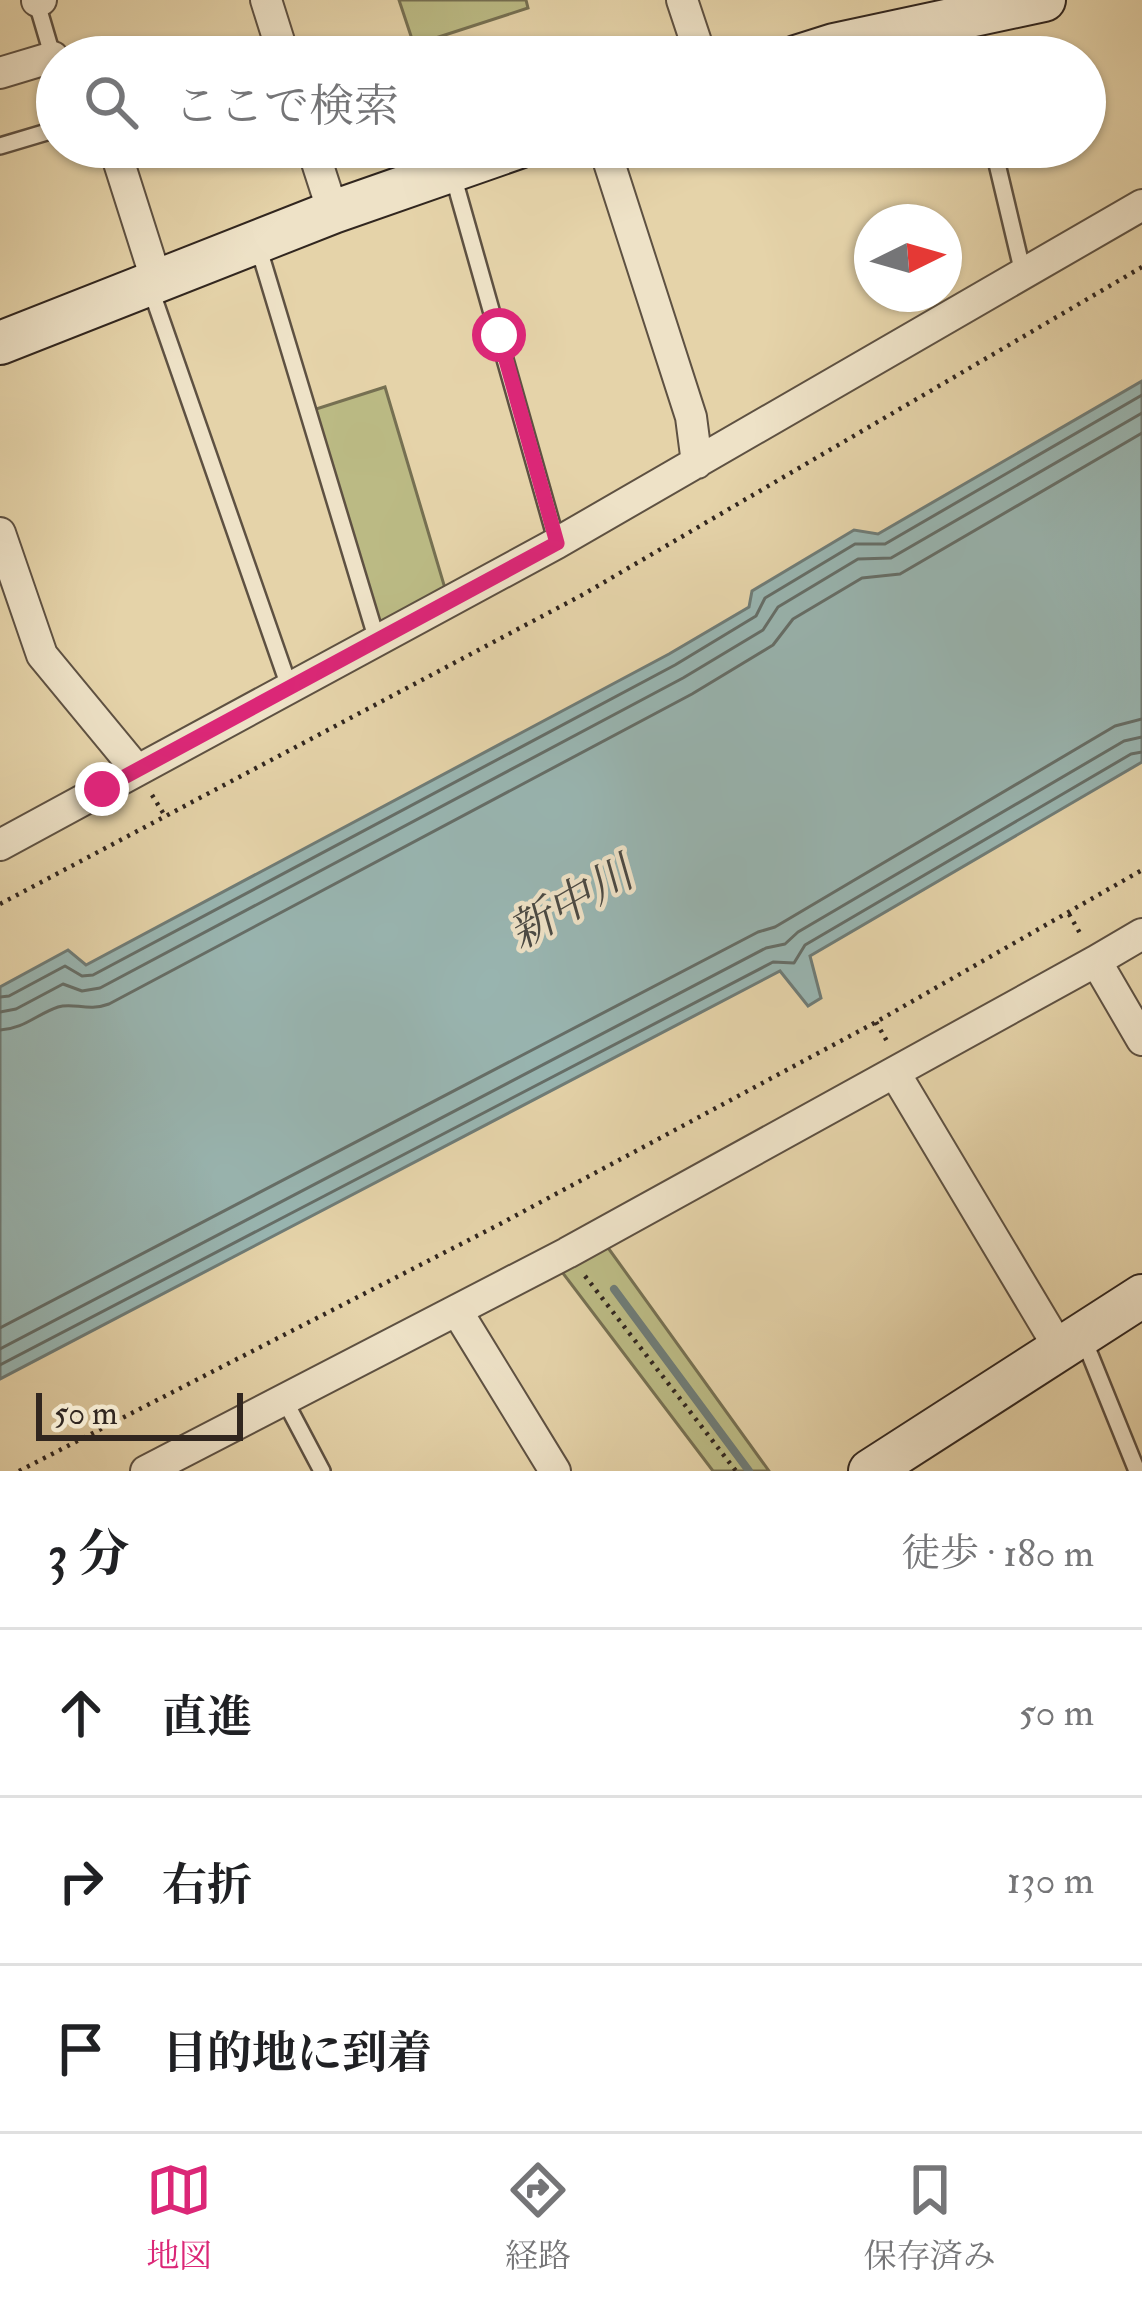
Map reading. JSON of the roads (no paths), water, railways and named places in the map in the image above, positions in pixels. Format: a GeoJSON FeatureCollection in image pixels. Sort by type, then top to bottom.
{"type":"FeatureCollection","features":[{"type":"Feature","properties":{"kind":"street"},"geometry":{"type":"LineString","coordinates":[[266,0],[277,36]]}},
{"type":"Feature","properties":{"kind":"street"},"geometry":{"type":"LineString","coordinates":[[682,0],[694,36]]}},
{"type":"Feature","properties":{"kind":"street"},"geometry":{"type":"LineString","coordinates":[[903,36],[969,23],[1044,0]]}},
{"type":"Feature","properties":{"kind":"street"},"geometry":{"type":"LineString","coordinates":[[0,73],[36,67]]}},
{"type":"Feature","properties":{"kind":"street"},"geometry":{"type":"LineString","coordinates":[[120,168],[153,284]]}},
{"type":"Feature","properties":{"kind":"street"},"geometry":{"type":"LineString","coordinates":[[319,168],[333,212]]}},
{"type":"Feature","properties":{"kind":"street"},"geometry":{"type":"LineString","coordinates":[[0,343],[454,168]]}},
{"type":"Feature","properties":{"kind":"street"},"geometry":{"type":"LineString","coordinates":[[611,168],[691,417],[697,464]]}},
{"type":"Feature","properties":{"kind":"street"},"geometry":{"type":"LineString","coordinates":[[0,845],[557,543],[1142,205]]}},
{"type":"Feature","properties":{"kind":"street"},"geometry":{"type":"LineString","coordinates":[[0,532],[42,655],[136,770]]}},
{"type":"Feature","properties":{"kind":"street"},"geometry":{"type":"LineString","coordinates":[[146,1471],[567,1253],[1093,956],[1142,934]]}},
{"type":"Feature","properties":{"kind":"street"},"geometry":{"type":"LineString","coordinates":[[1093,956],[1142,1040]]}},
{"type":"Feature","properties":{"kind":"street"},"geometry":{"type":"LineString","coordinates":[[896,1067],[1072,1343]]}},
{"type":"Feature","properties":{"kind":"street"},"geometry":{"type":"LineString","coordinates":[[869,1471],[1142,1296]]}},
{"type":"Feature","properties":{"kind":"street"},"geometry":{"type":"LineString","coordinates":[[457,1311],[555,1471]]}},
{"type":"Feature","properties":{"kind":"lane"},"geometry":{"type":"LineString","coordinates":[[38,0],[48,36]]}},
{"type":"Feature","properties":{"kind":"lane"},"geometry":{"type":"LineString","coordinates":[[0,146],[36,135]]}},
{"type":"Feature","properties":{"kind":"lane"},"geometry":{"type":"LineString","coordinates":[[998,168],[1023,273]]}},
{"type":"Feature","properties":{"kind":"lane"},"geometry":{"type":"LineString","coordinates":[[451,169],[557,543]]}},
{"type":"Feature","properties":{"kind":"lane"},"geometry":{"type":"LineString","coordinates":[[257,244],[377,640]]}},
{"type":"Feature","properties":{"kind":"lane"},"geometry":{"type":"LineString","coordinates":[[153,284],[290,689]]}},
{"type":"Feature","properties":{"kind":"lane"},"geometry":{"type":"LineString","coordinates":[[1072,1343],[1137,1471]]}},
{"type":"Feature","properties":{"kind":"lane"},"geometry":{"type":"LineString","coordinates":[[285,1401],[322,1471]]}},
{"type":"Feature","properties":{"kind":"water","name":"新中川"},"geometry":{"type":"Polygon","coordinates":[[[1142,381],[1142,762],[810,956],[821,998],[808,1006],[780,971],[0,1379],[0,987],[68,950],[86,965],[669,654],[749,607],[752,591],[854,530],[878,534],[1142,381]]]}},
{"type":"Feature","properties":{"kind":"waterway"},"geometry":{"type":"LineString","coordinates":[[614,1289],[749,1471]]}}]}
